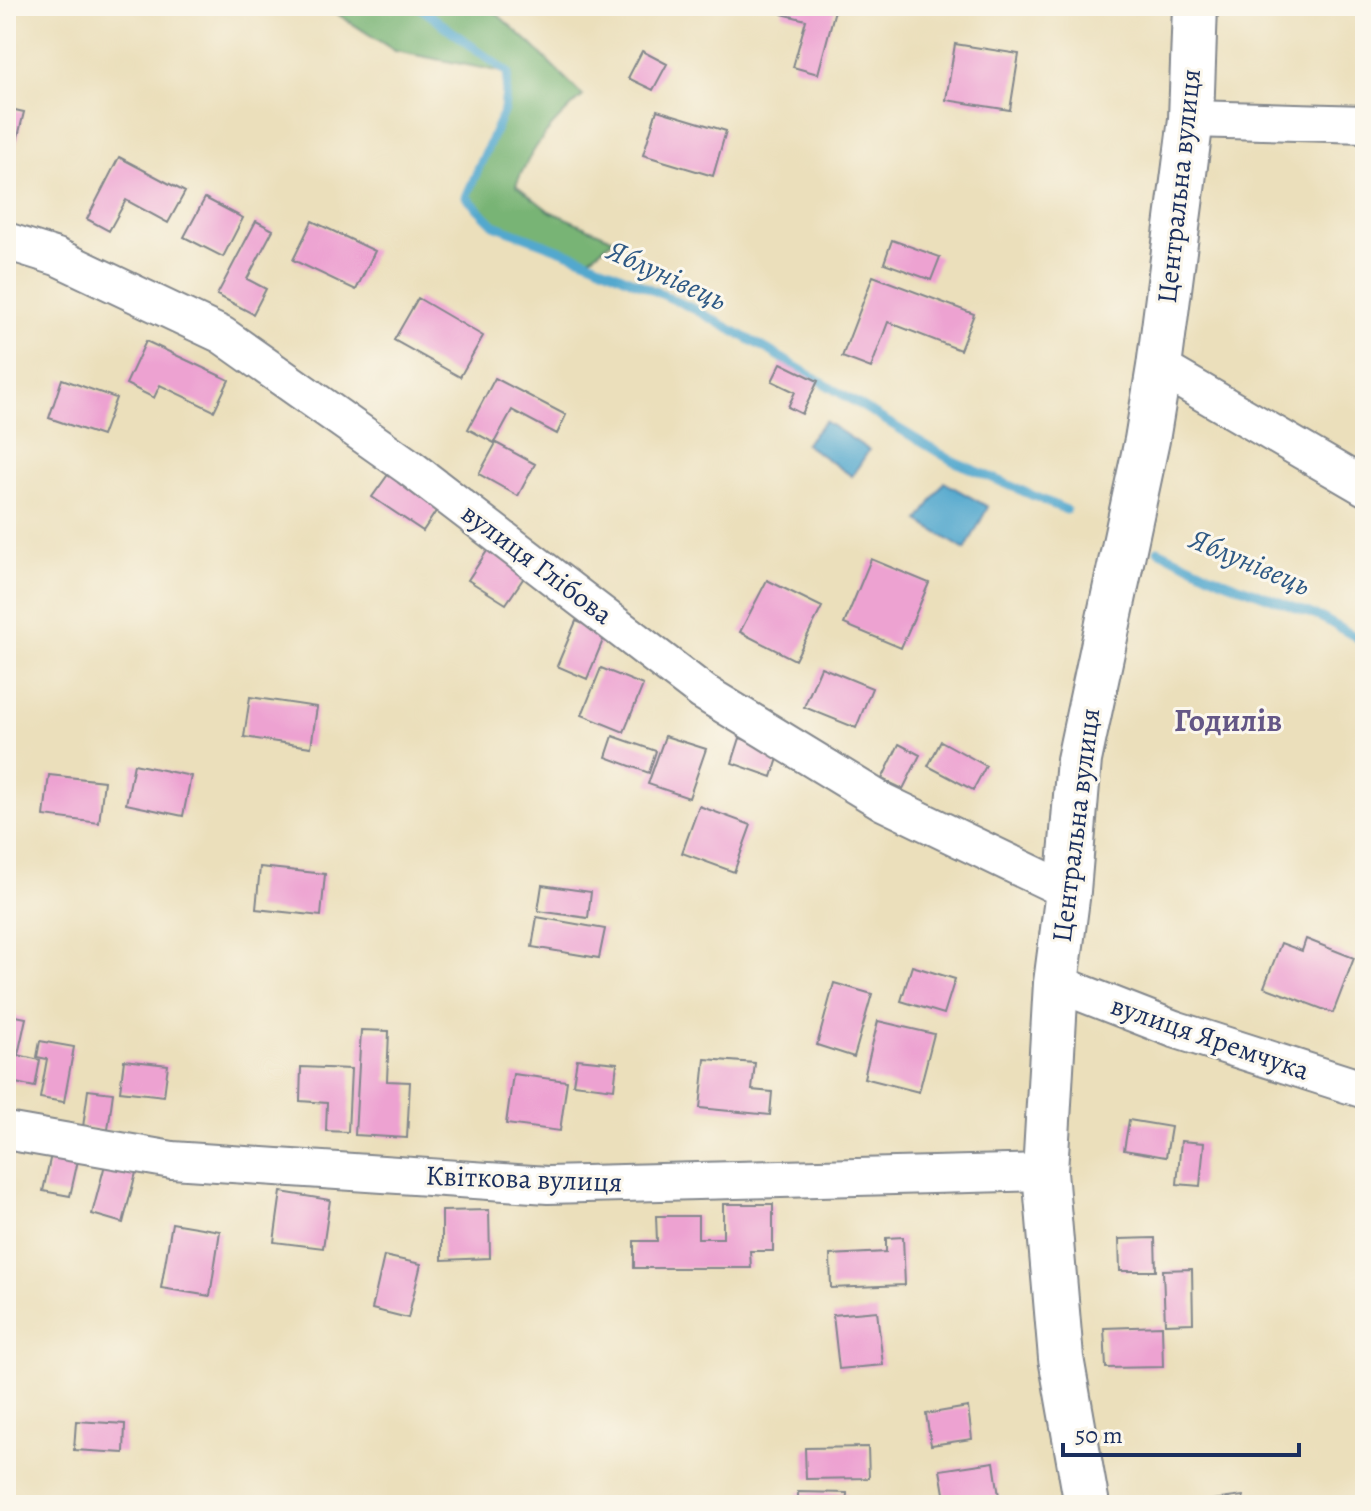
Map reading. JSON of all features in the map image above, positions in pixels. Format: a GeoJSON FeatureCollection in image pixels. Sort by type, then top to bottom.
{"type":"FeatureCollection","features":[{"type":"Feature","properties":{"kind":"main road","name":"Центральна вулиця"},"geometry":{"type":"LineString","coordinates":[[1087,1505],[1061,1358],[1045,1172],[1056,983],[1068,891],[1079,760],[1147,440],[1159,367],[1191,119],[1195,6]]}},
{"type":"Feature","properties":{"kind":"street"},"geometry":{"type":"LineString","coordinates":[[1191,119],[1365,124]]}},
{"type":"Feature","properties":{"kind":"street","name":"вулиця Глібова"},"geometry":{"type":"LineString","coordinates":[[6,241],[57,257],[222,335],[409,467],[703,692],[883,802],[1068,891]]}},
{"type":"Feature","properties":{"kind":"street"},"geometry":{"type":"LineString","coordinates":[[1159,367],[1365,487]]}},
{"type":"Feature","properties":{"kind":"street","name":"вулиця Яремчука"},"geometry":{"type":"LineString","coordinates":[[1056,983],[1174,1029],[1365,1090]]}},
{"type":"Feature","properties":{"kind":"street","name":"Квіткова вулиця"},"geometry":{"type":"LineString","coordinates":[[6,1131],[172,1160],[548,1185],[1045,1172]]}},
{"type":"Feature","properties":{"kind":"green space"},"geometry":{"type":"Polygon","coordinates":[[[318,6],[488,6],[583,96],[544,136],[516,185],[549,211],[614,239],[587,260],[494,225],[466,197],[504,110],[508,73],[395,51],[331,10],[318,6]]]}},
{"type":"Feature","properties":{"kind":"water"},"geometry":{"type":"Polygon","coordinates":[[[825,421],[869,450],[852,476],[805,444],[825,421]]]}},
{"type":"Feature","properties":{"kind":"water"},"geometry":{"type":"Polygon","coordinates":[[[944,482],[988,507],[965,550],[919,521],[944,482]]]}},
{"type":"Feature","properties":{"kind":"building"},"geometry":{"type":"Polygon","coordinates":[[[784,6],[836,6],[818,74],[793,67],[806,20],[782,14],[784,6]]]}},
{"type":"Feature","properties":{"kind":"building"},"geometry":{"type":"Polygon","coordinates":[[[955,44],[1019,54],[1010,110],[946,100],[955,44]]]}},
{"type":"Feature","properties":{"kind":"building"},"geometry":{"type":"Polygon","coordinates":[[[642,51],[667,64],[653,90],[628,78],[642,51]]]}},
{"type":"Feature","properties":{"kind":"building"},"geometry":{"type":"Polygon","coordinates":[[[6,108],[24,112],[10,170],[6,169],[6,108]]]}},
{"type":"Feature","properties":{"kind":"building"},"geometry":{"type":"Polygon","coordinates":[[[657,110],[726,131],[713,176],[643,155],[657,110]]]}},
{"type":"Feature","properties":{"kind":"building"},"geometry":{"type":"Polygon","coordinates":[[[119,157],[185,192],[168,223],[126,200],[109,231],[87,219],[119,157]]]}},
{"type":"Feature","properties":{"kind":"building"},"geometry":{"type":"Polygon","coordinates":[[[205,198],[243,218],[223,257],[184,237],[205,198]]]}},
{"type":"Feature","properties":{"kind":"building"},"geometry":{"type":"Polygon","coordinates":[[[256,221],[273,230],[247,279],[266,289],[253,314],[217,295],[256,221]]]}},
{"type":"Feature","properties":{"kind":"building"},"geometry":{"type":"Polygon","coordinates":[[[312,221],[375,251],[356,290],[293,260],[312,221]]]}},
{"type":"Feature","properties":{"kind":"building"},"geometry":{"type":"Polygon","coordinates":[[[892,240],[940,257],[931,280],[884,263],[892,240]]]}},
{"type":"Feature","properties":{"kind":"building"},"geometry":{"type":"Polygon","coordinates":[[[873,276],[974,314],[960,350],[888,322],[871,368],[842,357],[873,276]]]}},
{"type":"Feature","properties":{"kind":"building"},"geometry":{"type":"Polygon","coordinates":[[[418,298],[483,336],[460,377],[394,340],[418,298]]]}},
{"type":"Feature","properties":{"kind":"building"},"geometry":{"type":"Polygon","coordinates":[[[146,341],[229,380],[214,411],[160,385],[154,398],[126,384],[146,341]]]}},
{"type":"Feature","properties":{"kind":"building"},"geometry":{"type":"Polygon","coordinates":[[[781,363],[818,381],[802,414],[788,407],[795,392],[772,381],[781,363]]]}},
{"type":"Feature","properties":{"kind":"building"},"geometry":{"type":"Polygon","coordinates":[[[495,378],[566,415],[557,434],[512,410],[494,443],[468,429],[495,378]]]}},
{"type":"Feature","properties":{"kind":"building"},"geometry":{"type":"Polygon","coordinates":[[[62,379],[116,398],[102,436],[49,418],[62,379]]]}},
{"type":"Feature","properties":{"kind":"building"},"geometry":{"type":"Polygon","coordinates":[[[496,443],[535,464],[518,496],[479,474],[496,443]]]}},
{"type":"Feature","properties":{"kind":"building"},"geometry":{"type":"Polygon","coordinates":[[[392,469],[442,502],[423,531],[372,497],[392,469]]]}},
{"type":"Feature","properties":{"kind":"building"},"geometry":{"type":"Polygon","coordinates":[[[491,545],[529,570],[506,604],[468,580],[491,545]]]}},
{"type":"Feature","properties":{"kind":"building"},"geometry":{"type":"Polygon","coordinates":[[[871,559],[929,583],[901,648],[844,624],[871,559]]]}},
{"type":"Feature","properties":{"kind":"building"},"geometry":{"type":"Polygon","coordinates":[[[767,580],[822,607],[795,660],[740,632],[767,580]]]}},
{"type":"Feature","properties":{"kind":"building"},"geometry":{"type":"Polygon","coordinates":[[[576,621],[606,633],[587,679],[557,666],[576,621]]]}},
{"type":"Feature","properties":{"kind":"building"},"geometry":{"type":"Polygon","coordinates":[[[821,667],[872,688],[856,728],[804,707],[821,667]]]}},
{"type":"Feature","properties":{"kind":"building"},"geometry":{"type":"Polygon","coordinates":[[[601,668],[643,685],[624,732],[582,715],[601,668]]]}},
{"type":"Feature","properties":{"kind":"building"},"geometry":{"type":"Polygon","coordinates":[[[250,697],[317,707],[311,747],[244,737],[250,697]]]}},
{"type":"Feature","properties":{"kind":"building"},"geometry":{"type":"Polygon","coordinates":[[[613,736],[656,751],[649,773],[606,757],[613,736]]]}},
{"type":"Feature","properties":{"kind":"building"},"geometry":{"type":"Polygon","coordinates":[[[665,736],[706,749],[689,798],[648,784],[665,736]]]}},
{"type":"Feature","properties":{"kind":"building"},"geometry":{"type":"Polygon","coordinates":[[[740,738],[780,752],[772,777],[732,763],[740,738]]]}},
{"type":"Feature","properties":{"kind":"building"},"geometry":{"type":"Polygon","coordinates":[[[941,741],[986,766],[973,790],[928,766],[941,741]]]}},
{"type":"Feature","properties":{"kind":"building"},"geometry":{"type":"Polygon","coordinates":[[[899,744],[920,755],[903,789],[882,779],[899,744]]]}},
{"type":"Feature","properties":{"kind":"building"},"geometry":{"type":"Polygon","coordinates":[[[134,764],[191,776],[183,816],[126,804],[134,764]]]}},
{"type":"Feature","properties":{"kind":"building"},"geometry":{"type":"Polygon","coordinates":[[[49,775],[104,781],[99,823],[44,816],[49,775]]]}},
{"type":"Feature","properties":{"kind":"building"},"geometry":{"type":"Polygon","coordinates":[[[699,806],[751,825],[734,872],[682,853],[699,806]]]}},
{"type":"Feature","properties":{"kind":"building"},"geometry":{"type":"Polygon","coordinates":[[[260,867],[325,874],[321,916],[256,909],[260,867]]]}},
{"type":"Feature","properties":{"kind":"building"},"geometry":{"type":"Polygon","coordinates":[[[542,885],[591,892],[588,918],[538,911],[542,885]]]}},
{"type":"Feature","properties":{"kind":"building"},"geometry":{"type":"Polygon","coordinates":[[[537,917],[605,929],[599,958],[532,947],[537,917]]]}},
{"type":"Feature","properties":{"kind":"building"},"geometry":{"type":"Polygon","coordinates":[[[1306,939],[1354,958],[1333,1013],[1264,987],[1281,943],[1302,951],[1306,939]]]}},
{"type":"Feature","properties":{"kind":"building"},"geometry":{"type":"Polygon","coordinates":[[[912,966],[955,979],[944,1014],[901,1001],[912,966]]]}},
{"type":"Feature","properties":{"kind":"building"},"geometry":{"type":"Polygon","coordinates":[[[834,983],[872,994],[854,1057],[817,1045],[834,983]]]}},
{"type":"Feature","properties":{"kind":"building"},"geometry":{"type":"Polygon","coordinates":[[[6,1014],[26,1018],[18,1055],[40,1060],[35,1087],[6,1081],[6,1014]]]}},
{"type":"Feature","properties":{"kind":"building"},"geometry":{"type":"Polygon","coordinates":[[[878,1021],[934,1034],[919,1092],[864,1078],[878,1021]]]}},
{"type":"Feature","properties":{"kind":"building"},"geometry":{"type":"Polygon","coordinates":[[[361,1030],[389,1031],[387,1081],[410,1082],[407,1138],[355,1135],[361,1030]]]}},
{"type":"Feature","properties":{"kind":"building"},"geometry":{"type":"Polygon","coordinates":[[[40,1041],[74,1047],[64,1102],[40,1098],[47,1059],[37,1057],[40,1041]]]}},
{"type":"Feature","properties":{"kind":"building"},"geometry":{"type":"Polygon","coordinates":[[[577,1059],[617,1063],[614,1089],[573,1084],[577,1059]]]}},
{"type":"Feature","properties":{"kind":"building"},"geometry":{"type":"Polygon","coordinates":[[[705,1059],[755,1063],[752,1090],[772,1092],[770,1115],[700,1108],[705,1059]]]}},
{"type":"Feature","properties":{"kind":"building"},"geometry":{"type":"Polygon","coordinates":[[[124,1060],[168,1065],[164,1096],[120,1091],[124,1060]]]}},
{"type":"Feature","properties":{"kind":"building"},"geometry":{"type":"Polygon","coordinates":[[[301,1067],[351,1069],[348,1132],[326,1131],[327,1103],[300,1101],[301,1067]]]}},
{"type":"Feature","properties":{"kind":"building"},"geometry":{"type":"Polygon","coordinates":[[[513,1074],[567,1081],[560,1131],[506,1124],[513,1074]]]}},
{"type":"Feature","properties":{"kind":"building"},"geometry":{"type":"Polygon","coordinates":[[[88,1090],[113,1093],[108,1130],[83,1127],[88,1090]]]}},
{"type":"Feature","properties":{"kind":"building"},"geometry":{"type":"Polygon","coordinates":[[[1129,1120],[1171,1127],[1166,1157],[1124,1150],[1129,1120]]]}},
{"type":"Feature","properties":{"kind":"building"},"geometry":{"type":"Polygon","coordinates":[[[1181,1141],[1204,1143],[1200,1186],[1177,1184],[1181,1141]]]}},
{"type":"Feature","properties":{"kind":"building"},"geometry":{"type":"Polygon","coordinates":[[[52,1150],[79,1156],[70,1196],[43,1191],[52,1150]]]}},
{"type":"Feature","properties":{"kind":"building"},"geometry":{"type":"Polygon","coordinates":[[[107,1157],[138,1165],[123,1223],[92,1214],[107,1157]]]}},
{"type":"Feature","properties":{"kind":"building"},"geometry":{"type":"Polygon","coordinates":[[[281,1192],[330,1200],[323,1248],[274,1242],[281,1192]]]}},
{"type":"Feature","properties":{"kind":"building"},"geometry":{"type":"Polygon","coordinates":[[[723,1204],[773,1204],[773,1251],[750,1251],[751,1268],[634,1268],[634,1241],[657,1241],[656,1216],[698,1216],[698,1238],[723,1238],[723,1204]]]}},
{"type":"Feature","properties":{"kind":"building"},"geometry":{"type":"Polygon","coordinates":[[[489,1210],[490,1258],[442,1260],[442,1211],[489,1210]]]}},
{"type":"Feature","properties":{"kind":"building"},"geometry":{"type":"Polygon","coordinates":[[[172,1223],[220,1231],[210,1296],[161,1288],[172,1223]]]}},
{"type":"Feature","properties":{"kind":"building"},"geometry":{"type":"Polygon","coordinates":[[[903,1237],[905,1285],[831,1288],[830,1255],[886,1252],[886,1238],[903,1237]]]}},
{"type":"Feature","properties":{"kind":"building"},"geometry":{"type":"Polygon","coordinates":[[[1155,1238],[1156,1271],[1120,1271],[1119,1239],[1155,1238]]]}},
{"type":"Feature","properties":{"kind":"building"},"geometry":{"type":"Polygon","coordinates":[[[384,1256],[421,1264],[408,1318],[372,1309],[384,1256]]]}},
{"type":"Feature","properties":{"kind":"building"},"geometry":{"type":"Polygon","coordinates":[[[1192,1269],[1193,1323],[1165,1324],[1163,1270],[1192,1269]]]}},
{"type":"Feature","properties":{"kind":"building"},"geometry":{"type":"Polygon","coordinates":[[[877,1311],[883,1365],[839,1369],[833,1315],[877,1311]]]}},
{"type":"Feature","properties":{"kind":"building"},"geometry":{"type":"Polygon","coordinates":[[[1162,1326],[1163,1367],[1106,1368],[1104,1328],[1162,1326]]]}},
{"type":"Feature","properties":{"kind":"building"},"geometry":{"type":"Polygon","coordinates":[[[968,1407],[972,1439],[931,1445],[926,1414],[968,1407]]]}},
{"type":"Feature","properties":{"kind":"building"},"geometry":{"type":"Polygon","coordinates":[[[76,1421],[125,1424],[124,1453],[74,1450],[76,1421]]]}},
{"type":"Feature","properties":{"kind":"building"},"geometry":{"type":"Polygon","coordinates":[[[868,1447],[869,1478],[806,1479],[805,1448],[868,1447]]]}},
{"type":"Feature","properties":{"kind":"building"},"geometry":{"type":"Polygon","coordinates":[[[994,1462],[1000,1503],[946,1505],[940,1470],[994,1462]]]}},
{"type":"Feature","properties":{"kind":"building"},"geometry":{"type":"Polygon","coordinates":[[[798,1492],[847,1493],[847,1505],[798,1505],[798,1492]]]}},
{"type":"Feature","properties":{"kind":"building"},"geometry":{"type":"Polygon","coordinates":[[[1243,1496],[1245,1505],[1189,1505],[1189,1503],[1243,1496]]]}},
{"type":"Feature","properties":{"kind":"waterway","name":"Яблунівець"},"geometry":{"type":"LineString","coordinates":[[418,6],[508,73],[504,110],[466,197],[494,225],[587,260],[694,309],[951,460],[1066,510]]}},
{"type":"Feature","properties":{"kind":"waterway","name":"Яблунівець"},"geometry":{"type":"LineString","coordinates":[[1158,550],[1220,579],[1322,618],[1365,642]]}},
{"type":"Feature","properties":{"kind":"district","name":"Годилів"},"geometry":{"type":"Point","coordinates":[1228,720]}}]}
